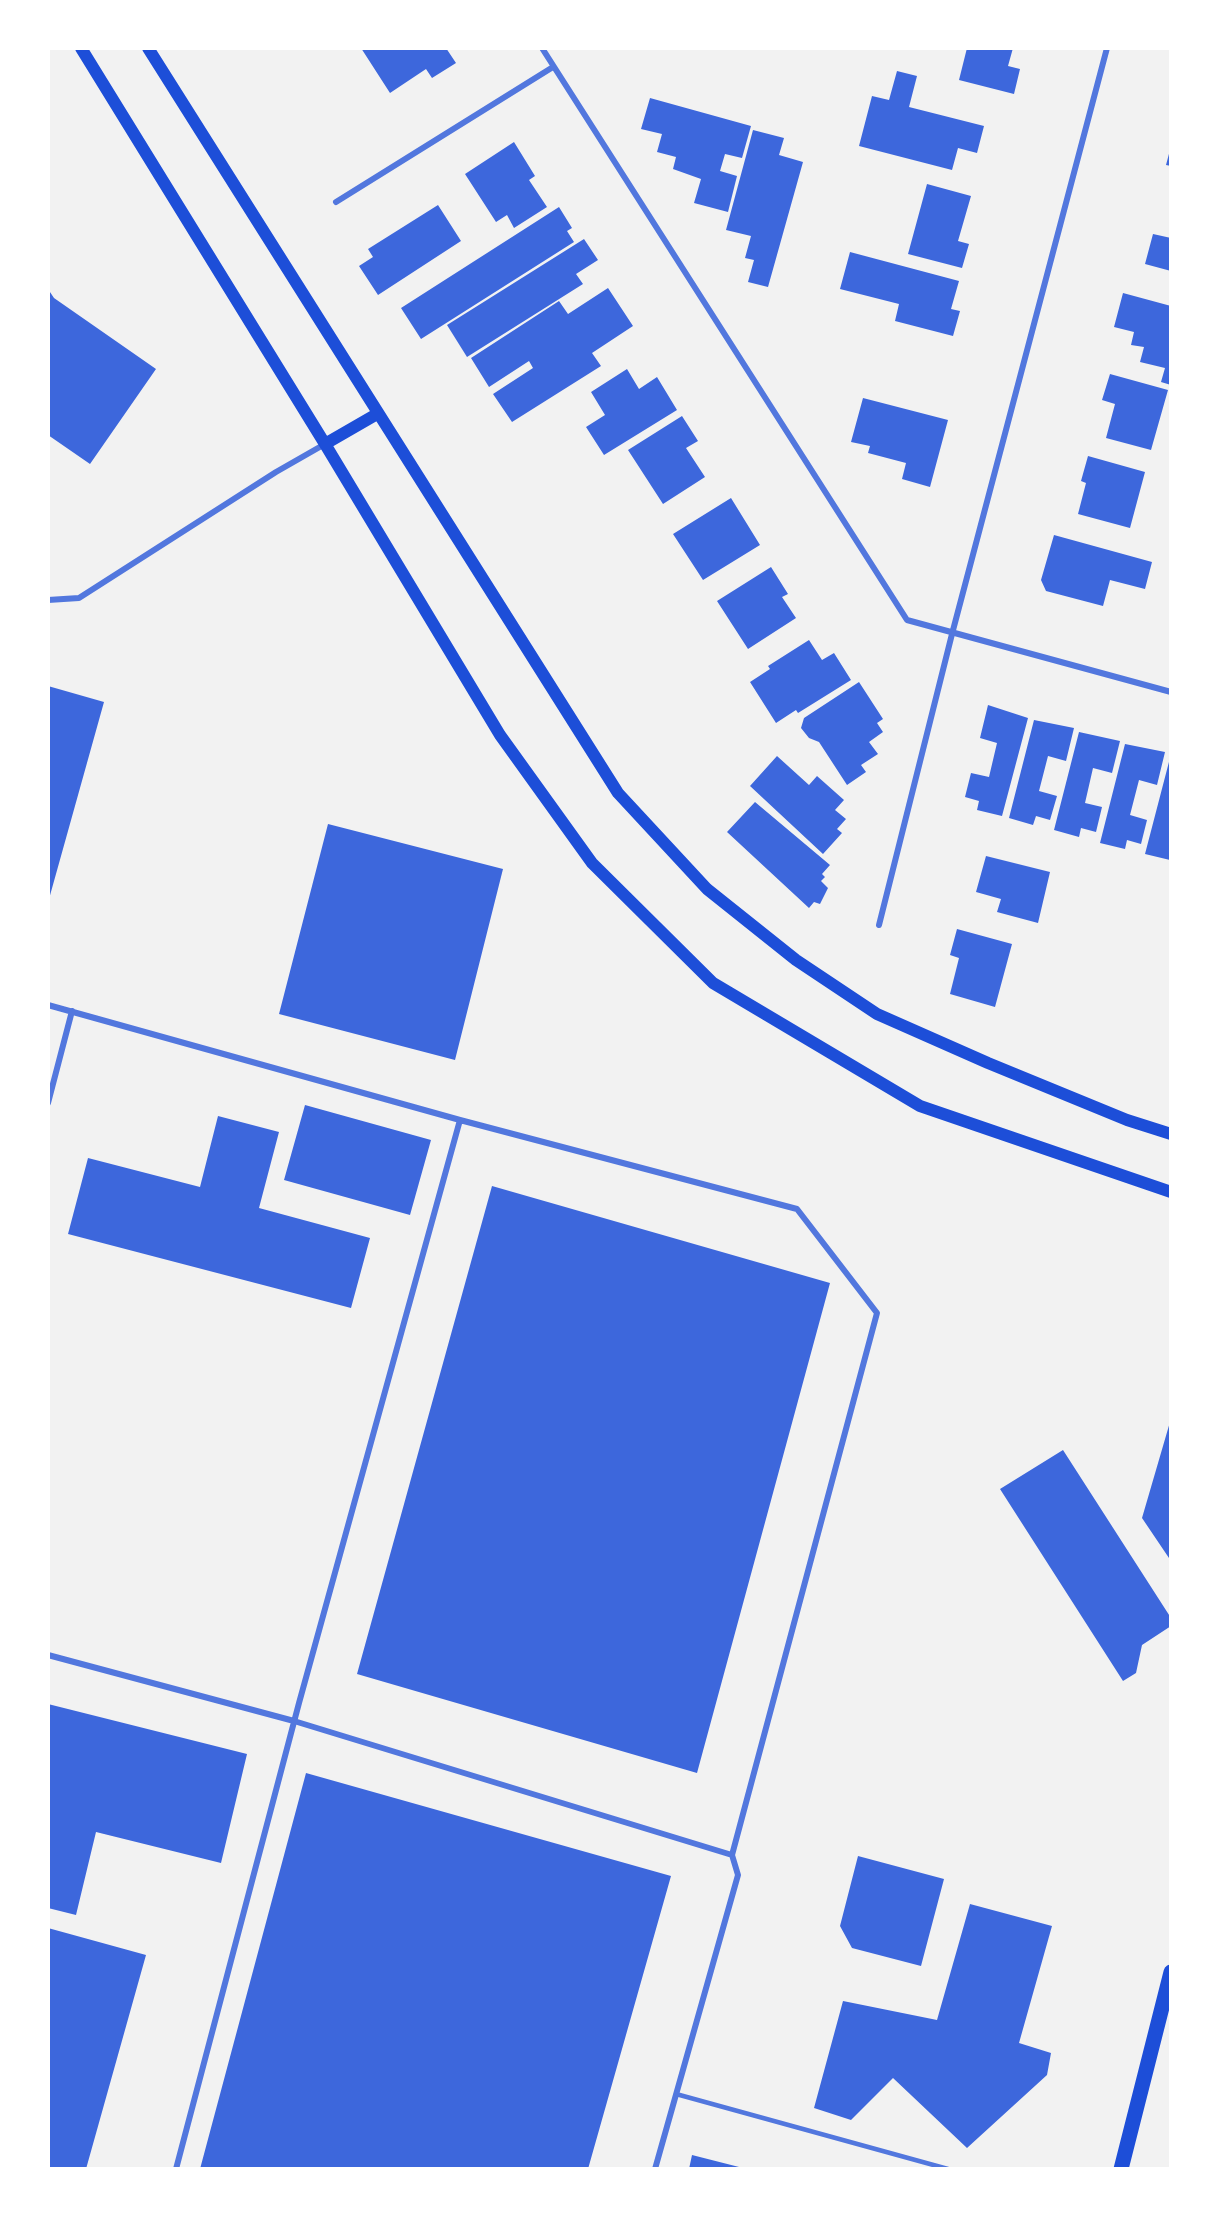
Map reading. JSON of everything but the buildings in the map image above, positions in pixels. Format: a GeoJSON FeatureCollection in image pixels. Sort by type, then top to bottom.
{"type":"FeatureCollection","features":[{"type":"Feature","properties":{"kind":"main road"},"geometry":{"type":"LineString","coordinates":[[81,48],[325,444],[500,735],[585,854],[713,983],[920,1106],[1171,1192]]}},
{"type":"Feature","properties":{"kind":"main road"},"geometry":{"type":"LineString","coordinates":[[148,48],[376,414],[618,793],[707,888],[796,960],[877,1014],[1127,1120],[1171,1134]]}},
{"type":"Feature","properties":{"kind":"main road"},"geometry":{"type":"LineString","coordinates":[[325,444],[376,414]]}},
{"type":"Feature","properties":{"kind":"main road"},"geometry":{"type":"LineString","coordinates":[[1121,2169],[1171,1972]]}},
{"type":"Feature","properties":{"kind":"street"},"geometry":{"type":"LineString","coordinates":[[542,48],[907,620],[1171,692]]}},
{"type":"Feature","properties":{"kind":"street"},"geometry":{"type":"LineString","coordinates":[[879,925],[952,634],[1107,48]]}},
{"type":"Feature","properties":{"kind":"street"},"geometry":{"type":"LineString","coordinates":[[336,202],[553,67]]}},
{"type":"Feature","properties":{"kind":"street"},"geometry":{"type":"LineString","coordinates":[[48,600],[79,598],[276,472],[325,444]]}},
{"type":"Feature","properties":{"kind":"street"},"geometry":{"type":"LineString","coordinates":[[48,1005],[460,1120],[797,1209],[877,1313],[732,1855],[738,1875],[655,2169]]}},
{"type":"Feature","properties":{"kind":"street"},"geometry":{"type":"LineString","coordinates":[[48,1103],[72,1011]]}},
{"type":"Feature","properties":{"kind":"street"},"geometry":{"type":"LineString","coordinates":[[176,2169],[294,1721],[460,1120]]}},
{"type":"Feature","properties":{"kind":"street"},"geometry":{"type":"LineString","coordinates":[[48,1655],[294,1721],[732,1855]]}},
{"type":"Feature","properties":{"kind":"lane"},"geometry":{"type":"LineString","coordinates":[[676,2094],[948,2169]]}},
{"type":"Feature","properties":{"kind":"lane"},"geometry":{"type":"LineString","coordinates":[[918,2169],[920,2161]]}}]}
